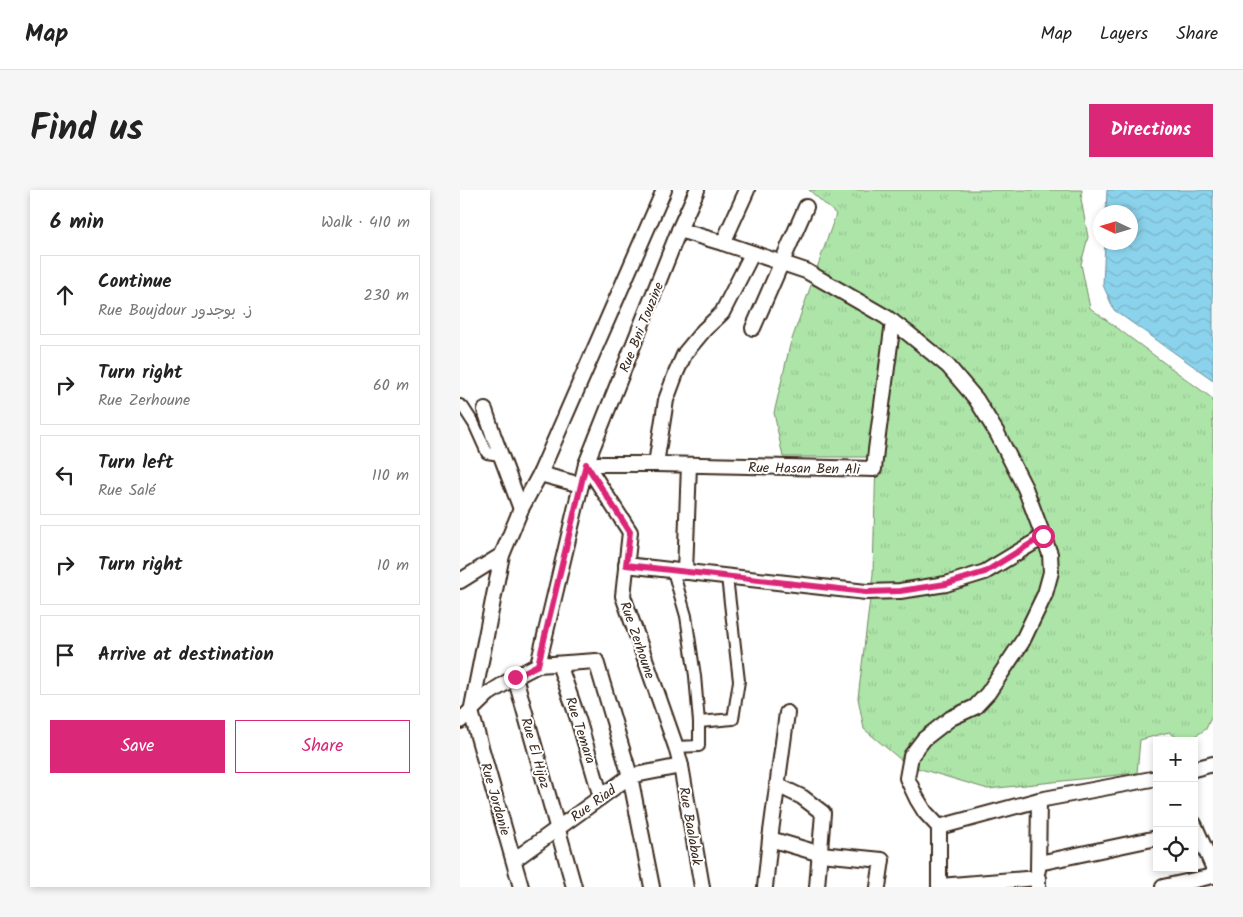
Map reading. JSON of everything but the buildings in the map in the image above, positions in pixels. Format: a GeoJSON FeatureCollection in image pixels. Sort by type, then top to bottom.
{"type":"FeatureCollection","features":[{"type":"Feature","properties":{"kind":"street"},"geometry":{"type":"LineString","coordinates":[[465,716],[502,555],[521,509],[540,474],[664,190]]}},
{"type":"Feature","properties":{"kind":"street","name":"Rue Bni Touzine"},"geometry":{"type":"LineString","coordinates":[[538,665],[586,464],[679,230],[697,190]]}},
{"type":"Feature","properties":{"kind":"street"},"geometry":{"type":"LineString","coordinates":[[723,243],[747,190]]}},
{"type":"Feature","properties":{"kind":"street"},"geometry":{"type":"LineString","coordinates":[[753,328],[806,207]]}},
{"type":"Feature","properties":{"kind":"street"},"geometry":{"type":"LineString","coordinates":[[679,230],[806,271],[893,322],[909,334],[948,366],[976,399],[997,433],[1025,488],[1050,554],[1051,572],[1046,594],[1022,642],[988,693],[975,707],[952,718],[924,739],[911,756],[907,778],[925,812],[939,827],[939,886],[1038,882],[1039,800]]}},
{"type":"Feature","properties":{"kind":"street"},"geometry":{"type":"LineString","coordinates":[[656,464],[666,400],[685,353],[704,330],[722,313],[752,254]]}},
{"type":"Feature","properties":{"kind":"street","name":"Rue Hasan Ben Ali"},"geometry":{"type":"LineString","coordinates":[[586,464],[689,464],[874,469],[893,322]]}},
{"type":"Feature","properties":{"kind":"street"},"geometry":{"type":"LineString","coordinates":[[460,405],[463,406],[474,424],[487,453],[500,454]]}},
{"type":"Feature","properties":{"kind":"street"},"geometry":{"type":"LineString","coordinates":[[485,410],[521,509]]}},
{"type":"Feature","properties":{"kind":"street","name":"Rue Zerhoune"},"geometry":{"type":"LineString","coordinates":[[586,464],[630,532],[623,596],[681,766]]}},
{"type":"Feature","properties":{"kind":"street"},"geometry":{"type":"LineString","coordinates":[[676,747],[699,746],[700,722],[695,676],[679,571],[689,464]]}},
{"type":"Feature","properties":{"kind":"street"},"geometry":{"type":"LineString","coordinates":[[540,474],[581,485]]}},
{"type":"Feature","properties":{"kind":"street"},"geometry":{"type":"LineString","coordinates":[[626,565],[866,592],[900,591],[946,584],[985,572],[1043,536]]}},
{"type":"Feature","properties":{"kind":"street"},"geometry":{"type":"LineString","coordinates":[[460,581],[502,555]]}},
{"type":"Feature","properties":{"kind":"street"},"geometry":{"type":"LineString","coordinates":[[700,722],[733,719],[739,681],[727,576]]}},
{"type":"Feature","properties":{"kind":"street"},"geometry":{"type":"LineString","coordinates":[[465,716],[488,694],[538,665],[596,661],[630,776],[652,887]]}},
{"type":"Feature","properties":{"kind":"street","name":"Rue Temara"},"geometry":{"type":"LineString","coordinates":[[559,664],[578,719],[601,797]]}},
{"type":"Feature","properties":{"kind":"street","name":"Rue El Hijaz"},"geometry":{"type":"LineString","coordinates":[[515,677],[574,887]]}},
{"type":"Feature","properties":{"kind":"street"},"geometry":{"type":"LineString","coordinates":[[766,887],[770,839],[787,713]]}},
{"type":"Feature","properties":{"kind":"street","name":"Rue Jordanie"},"geometry":{"type":"LineString","coordinates":[[465,716],[514,860],[521,887]]}},
{"type":"Feature","properties":{"kind":"street"},"geometry":{"type":"LineString","coordinates":[[1198,767],[1213,764]]}},
{"type":"Feature","properties":{"kind":"street","name":"Rue Riad"},"geometry":{"type":"LineString","coordinates":[[514,860],[630,776],[681,766]]}},
{"type":"Feature","properties":{"kind":"street","name":"Rue Baalabak"},"geometry":{"type":"LineString","coordinates":[[681,766],[702,887]]}},
{"type":"Feature","properties":{"kind":"street"},"geometry":{"type":"LineString","coordinates":[[939,827],[1039,800],[1153,779]]}},
{"type":"Feature","properties":{"kind":"street"},"geometry":{"type":"LineString","coordinates":[[778,785],[802,797],[824,812],[817,887]]}},
{"type":"Feature","properties":{"kind":"street"},"geometry":{"type":"LineString","coordinates":[[1163,887],[1212,876],[1198,836]]}},
{"type":"Feature","properties":{"kind":"street"},"geometry":{"type":"LineString","coordinates":[[770,839],[820,854],[882,860],[878,887]]}},
{"type":"Feature","properties":{"kind":"street"},"geometry":{"type":"LineString","coordinates":[[1038,863],[1153,839]]}},
{"type":"Feature","properties":{"kind":"green space"},"geometry":{"type":"Polygon","coordinates":[[[809,190],[1082,190],[1081,199],[1088,237],[1081,264],[1090,308],[1213,399],[1213,713],[1206,729],[1194,737],[1176,737],[1169,732],[1140,740],[1137,773],[988,789],[907,765],[864,729],[858,698],[873,574],[876,457],[783,457],[774,413],[790,345],[836,214],[809,190]]]}},
{"type":"Feature","properties":{"kind":"water"},"geometry":{"type":"Polygon","coordinates":[[[1107,190],[1213,190],[1213,380],[1114,310],[1103,285],[1105,250],[1138,250],[1138,205],[1106,205],[1107,190]]]}},
{"type":"Feature","properties":{"kind":"route"},"geometry":{"type":"LineString","coordinates":[[515,677],[538,665],[586,464],[630,532],[626,565],[866,592],[900,591],[946,584],[985,572],[1043,536]]}}]}
